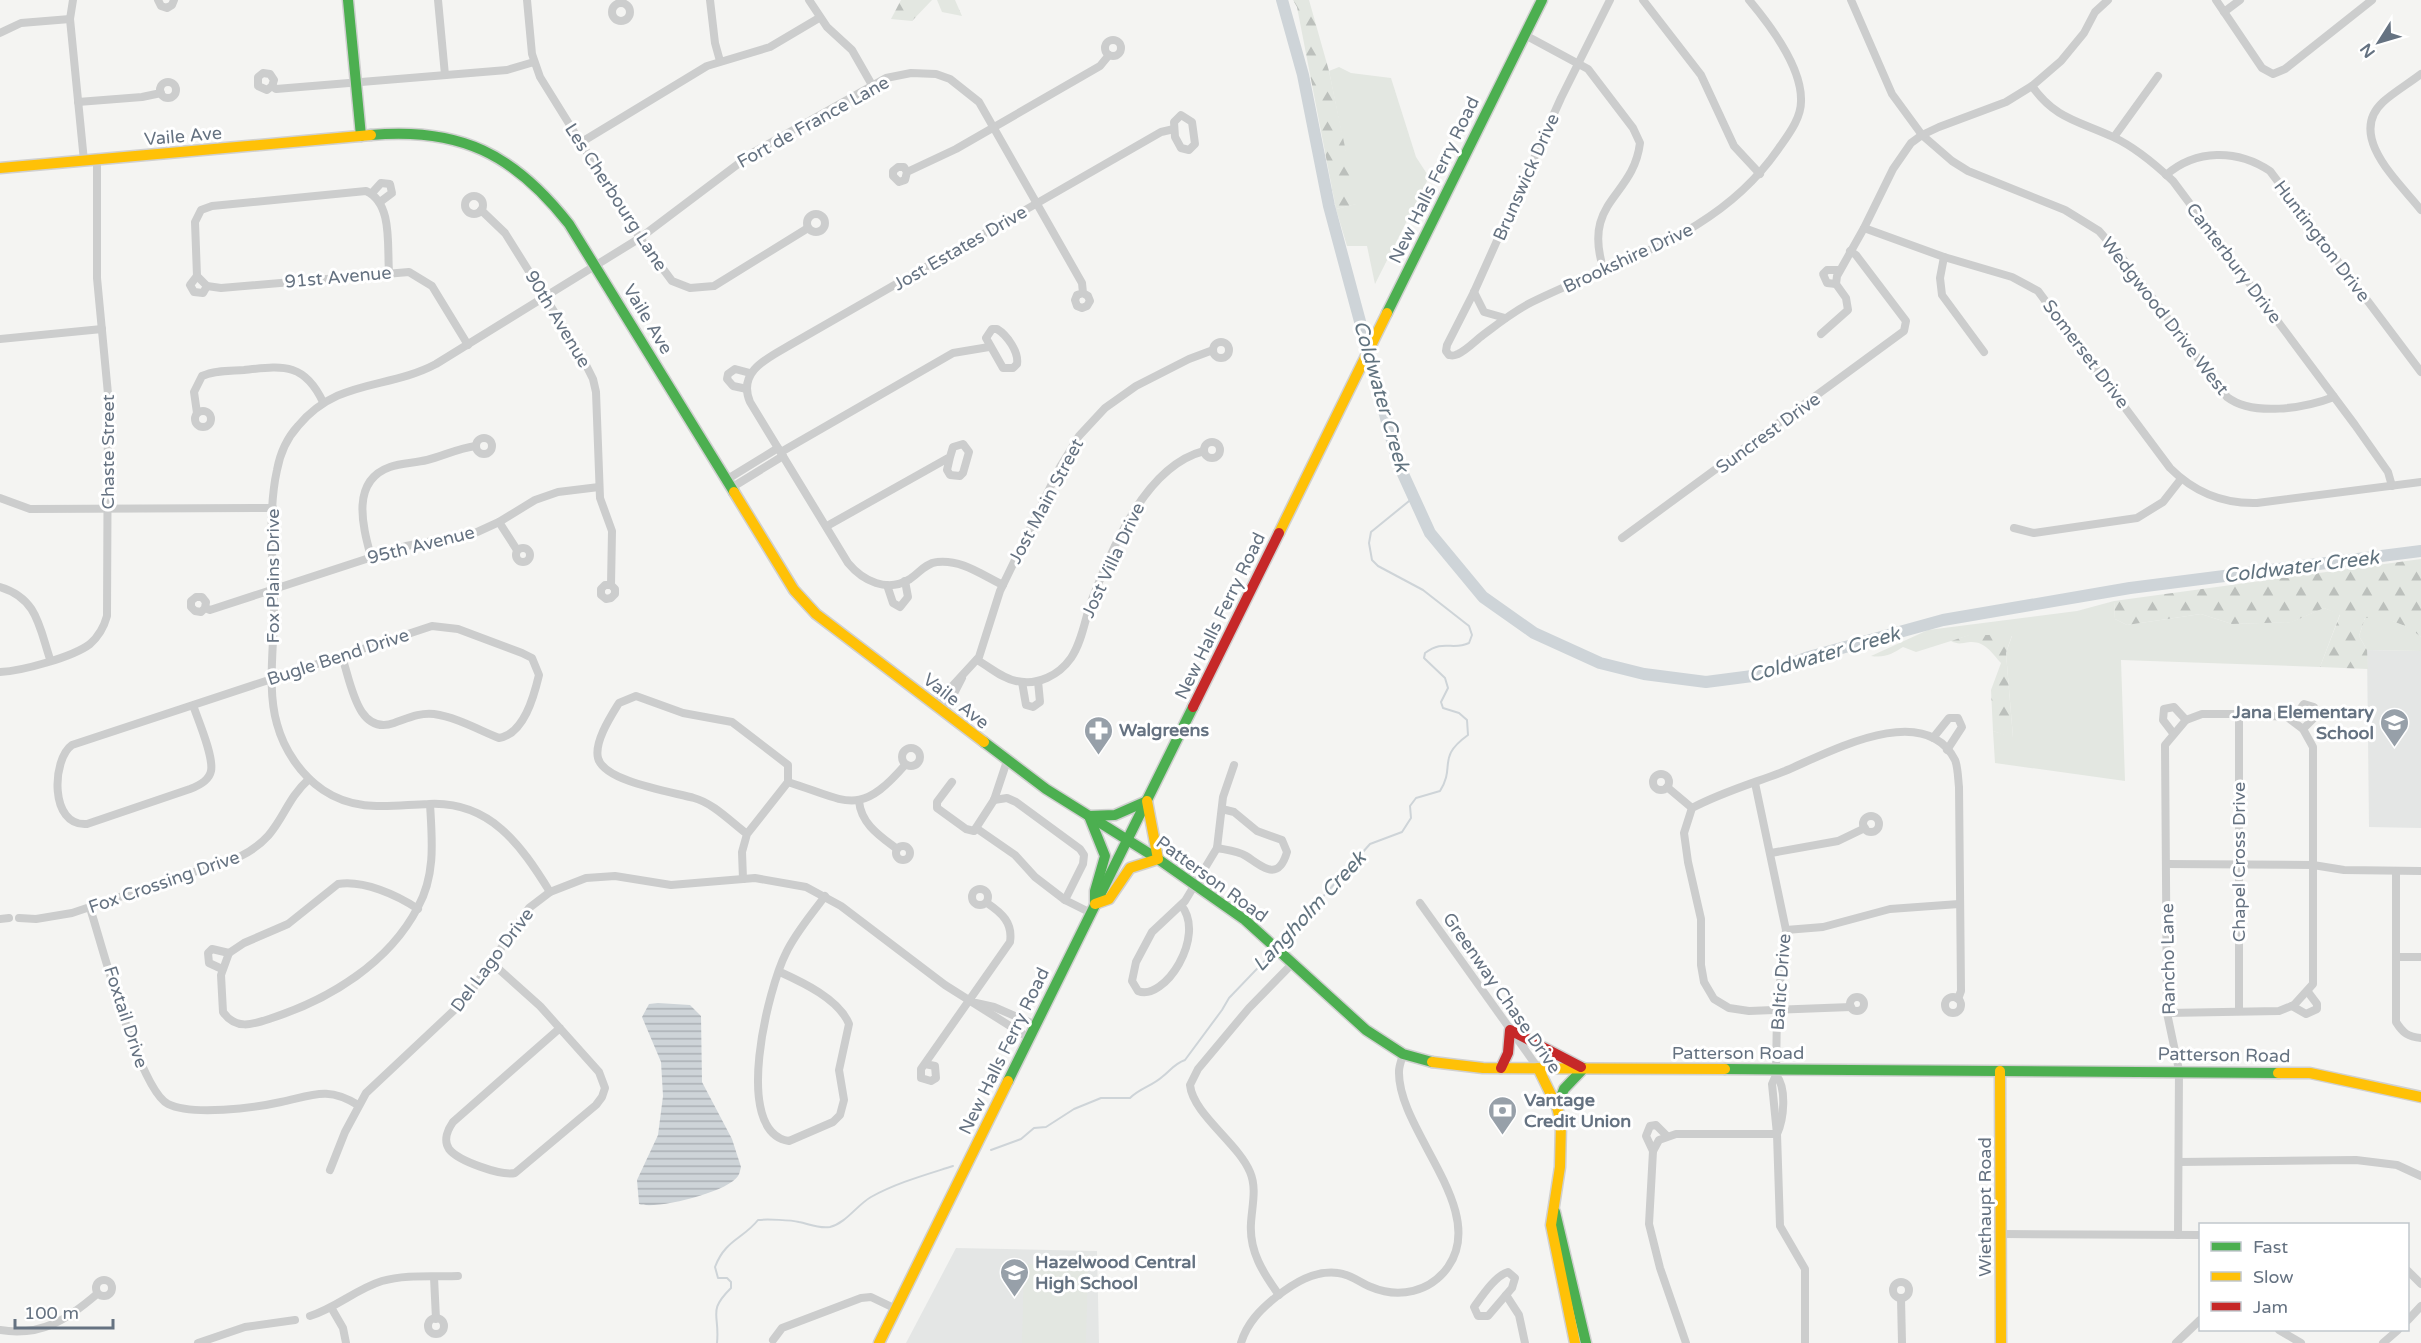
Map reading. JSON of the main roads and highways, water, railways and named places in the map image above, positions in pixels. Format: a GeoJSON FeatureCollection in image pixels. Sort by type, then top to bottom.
{"type":"FeatureCollection","features":[{"type":"Feature","properties":{"kind":"main road"},"geometry":{"type":"LineString","coordinates":[[348,0],[361,136]]}},
{"type":"Feature","properties":{"kind":"main road","name":"New Halls Ferry Road"},"geometry":{"type":"LineString","coordinates":[[879,1343],[1542,0]]}},
{"type":"Feature","properties":{"kind":"main road","name":"Vaile Ave"},"geometry":{"type":"LineString","coordinates":[[0,168],[405,132],[442,135],[501,157],[527,175],[552,201],[596,265],[794,590],[816,614],[1007,761],[1128,839]]}},
{"type":"Feature","properties":{"kind":"main road"},"geometry":{"type":"LineString","coordinates":[[1147,801],[1158,859],[1130,868],[1109,899],[1093,908],[1095,886],[1104,867],[1105,856],[1089,816],[1115,815],[1147,801]]}},
{"type":"Feature","properties":{"kind":"main road","name":"Patterson Road"},"geometry":{"type":"LineString","coordinates":[[1128,839],[1245,920],[1366,1030],[1403,1054],[1439,1064],[1501,1068],[1776,1072],[2179,1070],[2310,1072],[2421,1096]]}},
{"type":"Feature","properties":{"kind":"main road"},"geometry":{"type":"LineString","coordinates":[[1501,1068],[1508,1053],[1510,1030],[1584,1068],[1564,1089],[1557,1107]]}},
{"type":"Feature","properties":{"kind":"main road","name":"Greenway Chase Drive"},"geometry":{"type":"LineString","coordinates":[[1538,1068],[1557,1107],[1562,1135],[1551,1234],[1575,1343]]}},
{"type":"Feature","properties":{"kind":"main road","name":"Wiethaupt Road"},"geometry":{"type":"LineString","coordinates":[[2000,1071],[2001,1343]]}},
{"type":"Feature","properties":{"kind":"main road","name":"Greenway Chase Drive"},"geometry":{"type":"LineString","coordinates":[[1555,1210],[1586,1343]]}},
{"type":"Feature","properties":{"kind":"waterway","name":"Coldwater Creek"},"geometry":{"type":"LineString","coordinates":[[1282,0],[1303,75],[1329,206],[1398,463],[1430,533],[1483,597],[1534,633],[1600,663],[1644,674],[1706,682],[1760,675],[1809,657],[1943,620],[2130,588],[2421,551]]}},
{"type":"Feature","properties":{"kind":"waterway","name":"Langholm Creek"},"geometry":{"type":"LineString","coordinates":[[1278,947],[1370,844],[1402,832],[1411,818],[1410,806],[1416,798],[1440,791],[1447,775],[1449,756],[1458,743],[1468,735],[1467,720],[1459,713],[1443,708],[1441,702],[1448,688],[1445,678],[1424,658],[1425,653],[1432,649],[1469,643],[1472,635],[1469,626],[1423,590],[1378,566],[1372,560],[1369,543],[1371,532],[1414,497]]}},
{"type":"Feature","properties":{"kind":"waterway","name":"Langholm Creek"},"geometry":{"type":"LineString","coordinates":[[991,1150],[1021,1139],[1034,1128],[1046,1127],[1074,1109],[1101,1098],[1130,1098],[1158,1080],[1175,1065],[1185,1060],[1229,998],[1274,951]]}},
{"type":"Feature","properties":{"kind":"waterway","name":"Langholm Creek"},"geometry":{"type":"LineString","coordinates":[[717,1343],[717,1308],[719,1302],[731,1288],[731,1282],[727,1278],[718,1278],[715,1267],[729,1245],[758,1220],[790,1221],[830,1227],[841,1222],[866,1200],[881,1192],[953,1166]]}},
{"type":"Feature","properties":{"kind":"place","name":"Jana Elementary School"},"geometry":{"type":"Point","coordinates":[2395,748]}},
{"type":"Feature","properties":{"kind":"place","name":"Walgreens"},"geometry":{"type":"Point","coordinates":[1098,756]}},
{"type":"Feature","properties":{"kind":"place","name":"Vantage Credit Union"},"geometry":{"type":"Point","coordinates":[1503,1136]}},
{"type":"Feature","properties":{"kind":"place","name":"Hazelwood Central High School"},"geometry":{"type":"Point","coordinates":[1014,1298]}}]}
